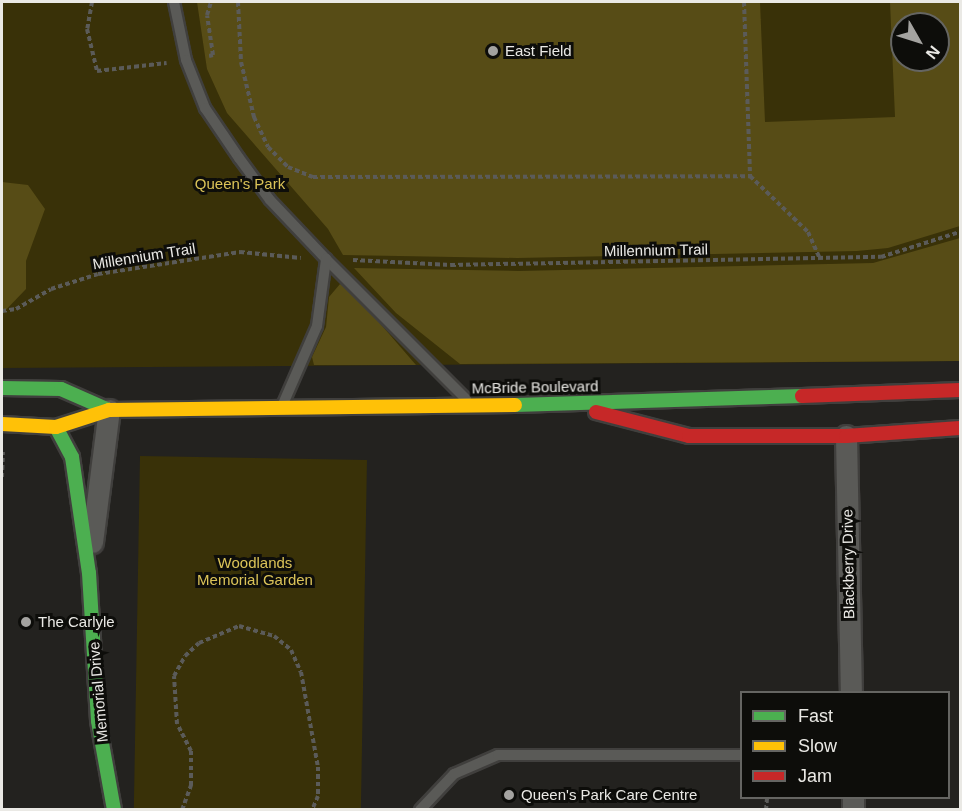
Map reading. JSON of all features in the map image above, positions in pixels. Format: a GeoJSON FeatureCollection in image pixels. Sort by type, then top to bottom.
{"type":"FeatureCollection","features":[{"type":"Feature","properties":{"kind":"main road","name":"McBride Boulevard"},"geometry":{"type":"LineString","coordinates":[[2,388],[62,388],[109,410]]}},
{"type":"Feature","properties":{"kind":"main road","name":"McBride Boulevard"},"geometry":{"type":"LineString","coordinates":[[2,424],[56,427],[109,410],[565,404],[960,390]]}},
{"type":"Feature","properties":{"kind":"main road"},"geometry":{"type":"LineString","coordinates":[[565,404],[689,436],[846,436],[960,428]]}},
{"type":"Feature","properties":{"kind":"main road","name":"Memorial Drive"},"geometry":{"type":"LineString","coordinates":[[56,427],[72,457],[89,573],[98,721],[114,810]]}},
{"type":"Feature","properties":{"kind":"street","name":"Memorial Drive"},"geometry":{"type":"LineString","coordinates":[[89,573],[109,410]]}},
{"type":"Feature","properties":{"kind":"street","name":"Blackberry Drive"},"geometry":{"type":"LineString","coordinates":[[846,436],[851,691]]}},
{"type":"Feature","properties":{"kind":"lane"},"geometry":{"type":"LineString","coordinates":[[174,2],[186,60],[205,108],[270,200],[472,406]]}},
{"type":"Feature","properties":{"kind":"lane"},"geometry":{"type":"LineString","coordinates":[[282,407],[315,333],[326,259]]}},
{"type":"Feature","properties":{"kind":"lane"},"geometry":{"type":"LineString","coordinates":[[420,810],[454,774],[498,755],[740,755]]}},
{"type":"Feature","properties":{"kind":"path"},"geometry":{"type":"LineString","coordinates":[[92,2],[87,29],[97,71],[167,63]]}},
{"type":"Feature","properties":{"kind":"path"},"geometry":{"type":"LineString","coordinates":[[209,56],[213,55],[207,15],[211,2]]}},
{"type":"Feature","properties":{"kind":"path"},"geometry":{"type":"LineString","coordinates":[[237,2],[241,62],[259,127],[268,147],[288,167],[313,177],[750,176]]}},
{"type":"Feature","properties":{"kind":"path"},"geometry":{"type":"LineString","coordinates":[[744,2],[750,176],[808,232],[820,259]]}},
{"type":"Feature","properties":{"kind":"path","name":"Millennium Trail"},"geometry":{"type":"LineString","coordinates":[[347,260],[462,265],[881,257],[960,232]]}},
{"type":"Feature","properties":{"kind":"path","name":"Millennium Trail"},"geometry":{"type":"LineString","coordinates":[[2,311],[16,309],[51,289],[98,274],[240,252],[297,258]]}},
{"type":"Feature","properties":{"kind":"path"},"geometry":{"type":"LineString","coordinates":[[182,810],[191,785],[191,752],[177,724],[174,676],[185,656],[199,643],[239,626],[274,636],[291,650],[302,672],[318,767],[318,796],[312,810]]}},
{"type":"Feature","properties":{"kind":"green space","name":"Queen's Park"},"geometry":{"type":"Polygon","coordinates":[[[2,2],[960,2],[960,361],[2,368],[2,2]]]}},
{"type":"Feature","properties":{"kind":"green space","name":"Woodlands Memorial Garden"},"geometry":{"type":"Polygon","coordinates":[[[140,456],[367,460],[361,810],[134,809],[140,456]]]}},
{"type":"Feature","properties":{"kind":"shaded area"},"geometry":{"type":"Polygon","coordinates":[[[197,2],[760,2],[765,122],[895,117],[893,72],[950,72],[950,12],[890,12],[890,2],[960,2],[960,226],[888,248],[857,251],[517,258],[343,255],[328,229],[227,113],[207,69],[197,2]]]}},
{"type":"Feature","properties":{"kind":"shaded area"},"geometry":{"type":"Polygon","coordinates":[[[2,182],[28,185],[45,209],[26,261],[26,289],[2,314],[2,182]]]}},
{"type":"Feature","properties":{"kind":"shaded area"},"geometry":{"type":"Polygon","coordinates":[[[960,238],[960,361],[460,364],[396,313],[354,268],[519,271],[873,263],[960,238]]]}},
{"type":"Feature","properties":{"kind":"shaded area"},"geometry":{"type":"Polygon","coordinates":[[[340,284],[352,291],[416,365],[314,365],[312,357],[326,327],[329,297],[340,284]]]}},
{"type":"Feature","properties":{"kind":"traffic: fast"},"geometry":{"type":"LineString","coordinates":[[2,388],[61,389],[109,410]]}},
{"type":"Feature","properties":{"kind":"traffic: fast"},"geometry":{"type":"LineString","coordinates":[[515,405],[802,396]]}},
{"type":"Feature","properties":{"kind":"traffic: fast"},"geometry":{"type":"LineString","coordinates":[[56,427],[72,457],[89,573],[98,721],[114,810]]}},
{"type":"Feature","properties":{"kind":"traffic: slow"},"geometry":{"type":"LineString","coordinates":[[2,424],[56,427],[109,410],[515,405]]}},
{"type":"Feature","properties":{"kind":"traffic: jam"},"geometry":{"type":"LineString","coordinates":[[802,396],[960,390]]}},
{"type":"Feature","properties":{"kind":"traffic: jam"},"geometry":{"type":"LineString","coordinates":[[596,412],[689,436],[846,436],[960,428]]}},
{"type":"Feature","properties":{"kind":"place","name":"East Field"},"geometry":{"type":"Point","coordinates":[493,51]}},
{"type":"Feature","properties":{"kind":"place","name":"The Carlyle"},"geometry":{"type":"Point","coordinates":[26,622]}},
{"type":"Feature","properties":{"kind":"place","name":"Queen's Park Care Centre"},"geometry":{"type":"Point","coordinates":[509,795]}}]}
